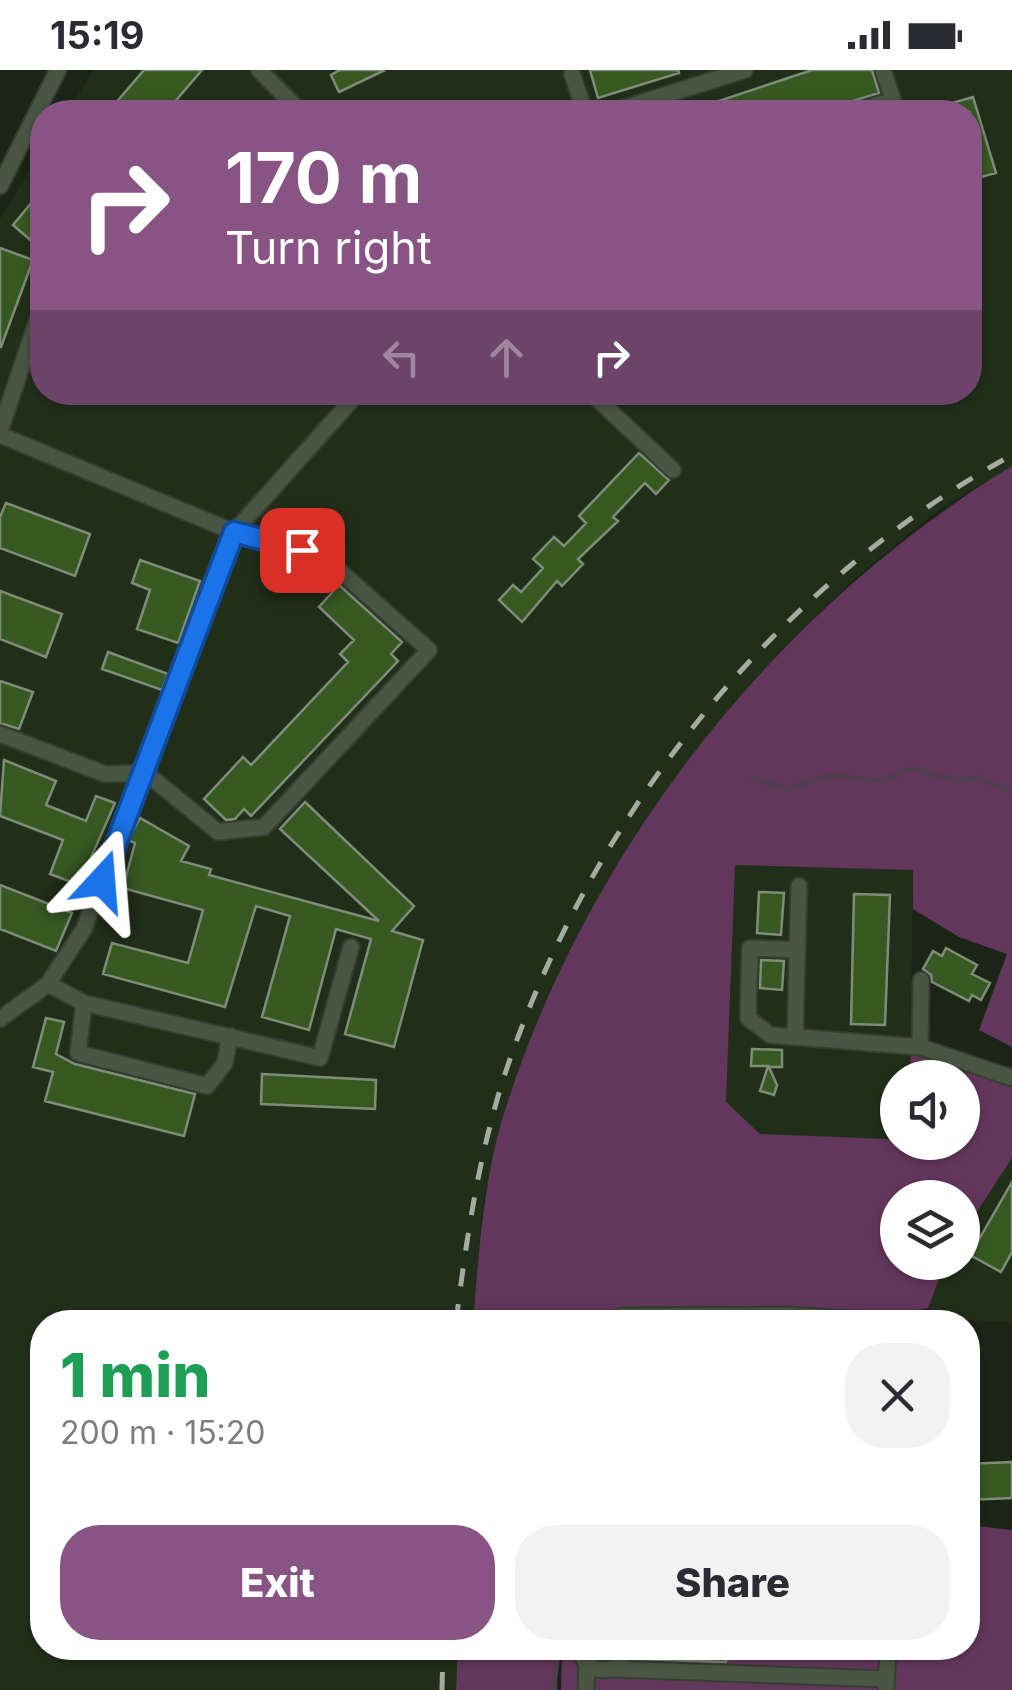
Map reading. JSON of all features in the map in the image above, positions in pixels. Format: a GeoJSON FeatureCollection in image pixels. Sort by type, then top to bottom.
{"type":"FeatureCollection","features":[{"type":"Feature","properties":{"kind":"lane"},"geometry":{"type":"LineString","coordinates":[[43,100],[58,70]]}},
{"type":"Feature","properties":{"kind":"lane"},"geometry":{"type":"LineString","coordinates":[[259,70],[289,100]]}},
{"type":"Feature","properties":{"kind":"lane"},"geometry":{"type":"LineString","coordinates":[[649,100],[745,70]]}},
{"type":"Feature","properties":{"kind":"lane"},"geometry":{"type":"LineString","coordinates":[[883,70],[893,100]]}},
{"type":"Feature","properties":{"kind":"lane"},"geometry":{"type":"LineString","coordinates":[[572,74],[582,100]]}},
{"type":"Feature","properties":{"kind":"lane"},"geometry":{"type":"LineString","coordinates":[[0,186],[30,126]]}},
{"type":"Feature","properties":{"kind":"lane"},"geometry":{"type":"LineString","coordinates":[[0,734],[105,774],[146,773],[218,832],[264,827],[429,650],[341,572],[302,550],[234,532],[0,433],[30,342]]}},
{"type":"Feature","properties":{"kind":"lane"},"geometry":{"type":"LineString","coordinates":[[0,1019],[48,984],[84,928],[146,773],[210,585],[234,532],[347,405]]}},
{"type":"Feature","properties":{"kind":"lane"},"geometry":{"type":"LineString","coordinates":[[604,405],[673,470]]}},
{"type":"Feature","properties":{"kind":"lane"},"geometry":{"type":"LineString","coordinates":[[795,1037],[799,886]]}},
{"type":"Feature","properties":{"kind":"lane"},"geometry":{"type":"LineString","coordinates":[[48,984],[84,1003],[320,1058],[351,947]]}},
{"type":"Feature","properties":{"kind":"lane"},"geometry":{"type":"LineString","coordinates":[[797,950],[750,948],[748,1018],[770,1035],[920,1047],[1012,1078]]}},
{"type":"Feature","properties":{"kind":"lane"},"geometry":{"type":"LineString","coordinates":[[920,1047],[922,980]]}},
{"type":"Feature","properties":{"kind":"lane"},"geometry":{"type":"LineString","coordinates":[[84,1003],[78,1053],[206,1086],[225,1063],[230,1036]]}},
{"type":"Feature","properties":{"kind":"lane"},"geometry":{"type":"LineString","coordinates":[[585,1660],[586,1690]]}},
{"type":"Feature","properties":{"kind":"lane"},"geometry":{"type":"LineString","coordinates":[[614,1669],[623,1660]]}},
{"type":"Feature","properties":{"kind":"lane"},"geometry":{"type":"LineString","coordinates":[[587,1665],[599,1671],[886,1685],[887,1660]]}},
{"type":"Feature","properties":{"kind":"shaded area"},"geometry":{"type":"Polygon","coordinates":[[[94,70],[1012,70],[1012,466],[937,511],[855,578],[778,654],[609,879],[526,1052],[483,1202],[474,1310],[30,1310],[30,1660],[457,1660],[456,1690],[0,1690],[0,219],[30,170],[30,405],[982,405],[982,100],[75,100],[94,70]]]}},
{"type":"Feature","properties":{"kind":"shaded area"},"geometry":{"type":"Polygon","coordinates":[[[1012,466],[1012,1047],[979,1030],[1007,954],[959,937],[913,909],[913,870],[735,865],[726,1102],[760,1134],[880,1139],[880,1160],[980,1160],[980,1068],[1012,1078],[1012,1158],[980,1207],[980,1180],[880,1180],[880,1280],[939,1280],[928,1308],[474,1310],[487,1191],[504,1113],[540,1015],[585,920],[639,830],[701,744],[769,664],[844,591],[926,524],[1012,466]]]}},
{"type":"Feature","properties":{"kind":"shaded area"},"geometry":{"type":"Polygon","coordinates":[[[735,864],[913,870],[910,1060],[880,1060],[880,1139],[760,1134],[726,1103],[735,864]]]}},
{"type":"Feature","properties":{"kind":"shaded area"},"geometry":{"type":"Polygon","coordinates":[[[911,1046],[955,1060],[911,1060],[911,1046]]]}},
{"type":"Feature","properties":{"kind":"shaded area"},"geometry":{"type":"Polygon","coordinates":[[[1012,1158],[1012,1322],[980,1321],[980,1310],[928,1308],[936,1280],[980,1280],[980,1207],[1012,1158]]]}},
{"type":"Feature","properties":{"kind":"shaded area"},"geometry":{"type":"Polygon","coordinates":[[[980,1526],[1012,1530],[1012,1690],[561,1690],[562,1660],[980,1660],[980,1526]]]}},
{"type":"Feature","properties":{"kind":"shaded area"},"geometry":{"type":"Polygon","coordinates":[[[457,1660],[558,1660],[557,1690],[456,1690],[457,1660]]]}},
{"type":"Feature","properties":{"kind":"building"},"geometry":{"type":"Polygon","coordinates":[[[144,70],[202,70],[176,100],[118,100],[144,70]]]}},
{"type":"Feature","properties":{"kind":"building"},"geometry":{"type":"Polygon","coordinates":[[[340,70],[385,70],[339,92],[331,75],[340,70]]]}},
{"type":"Feature","properties":{"kind":"building"},"geometry":{"type":"Polygon","coordinates":[[[590,70],[678,70],[679,73],[598,98],[590,70]]]}},
{"type":"Feature","properties":{"kind":"building"},"geometry":{"type":"Polygon","coordinates":[[[812,70],[872,70],[879,93],[856,100],[722,100],[812,70]]]}},
{"type":"Feature","properties":{"kind":"building"},"geometry":{"type":"Polygon","coordinates":[[[982,127],[996,173],[982,177],[982,127]]]}},
{"type":"Feature","properties":{"kind":"building"},"geometry":{"type":"Polygon","coordinates":[[[30,204],[30,240],[13,225],[30,204]]]}},
{"type":"Feature","properties":{"kind":"building"},"geometry":{"type":"Polygon","coordinates":[[[0,248],[30,259],[30,268],[0,347],[0,248]]]}},
{"type":"Feature","properties":{"kind":"building"},"geometry":{"type":"Polygon","coordinates":[[[639,453],[669,480],[656,494],[645,483],[613,517],[618,521],[578,559],[583,564],[562,586],[557,581],[522,622],[499,600],[513,585],[521,592],[543,568],[533,559],[554,537],[564,546],[586,523],[579,516],[639,453]]]}},
{"type":"Feature","properties":{"kind":"building"},"geometry":{"type":"Polygon","coordinates":[[[6,503],[90,534],[75,576],[0,548],[0,517],[6,503]]]}},
{"type":"Feature","properties":{"kind":"building"},"geometry":{"type":"Polygon","coordinates":[[[140,560],[200,581],[178,643],[137,629],[150,590],[132,583],[140,560]]]}},
{"type":"Feature","properties":{"kind":"building"},"geometry":{"type":"Polygon","coordinates":[[[339,585],[402,642],[391,654],[398,661],[251,816],[244,809],[235,819],[226,820],[204,799],[243,757],[251,765],[348,662],[340,654],[354,640],[319,607],[339,585]]]}},
{"type":"Feature","properties":{"kind":"building"},"geometry":{"type":"Polygon","coordinates":[[[0,591],[62,614],[46,657],[0,639],[0,591]]]}},
{"type":"Feature","properties":{"kind":"building"},"geometry":{"type":"Polygon","coordinates":[[[108,652],[168,674],[162,690],[102,669],[108,652]]]}},
{"type":"Feature","properties":{"kind":"building"},"geometry":{"type":"Polygon","coordinates":[[[0,681],[33,692],[19,729],[0,723],[0,681]]]}},
{"type":"Feature","properties":{"kind":"building"},"geometry":{"type":"Polygon","coordinates":[[[4,760],[56,781],[46,805],[86,821],[96,796],[115,803],[79,885],[50,874],[63,840],[0,816],[4,760]]]}},
{"type":"Feature","properties":{"kind":"building"},"geometry":{"type":"Polygon","coordinates":[[[305,802],[414,906],[392,931],[423,940],[394,1047],[345,1034],[371,939],[336,929],[309,1030],[262,1017],[290,916],[256,906],[225,1007],[103,974],[112,943],[188,963],[203,910],[123,888],[135,843],[128,840],[140,818],[189,846],[181,861],[211,869],[209,875],[379,921],[280,829],[305,802]]]}},
{"type":"Feature","properties":{"kind":"building"},"geometry":{"type":"Polygon","coordinates":[[[0,885],[72,913],[56,951],[0,929],[0,885]]]}},
{"type":"Feature","properties":{"kind":"building"},"geometry":{"type":"Polygon","coordinates":[[[759,892],[784,893],[781,935],[757,933],[759,892]]]}},
{"type":"Feature","properties":{"kind":"building"},"geometry":{"type":"Polygon","coordinates":[[[854,894],[890,895],[885,1025],[851,1024],[854,894]]]}},
{"type":"Feature","properties":{"kind":"building"},"geometry":{"type":"Polygon","coordinates":[[[946,948],[977,965],[972,974],[990,983],[981,1000],[972,995],[969,1001],[932,982],[931,975],[923,969],[933,951],[942,956],[946,948]]]}},
{"type":"Feature","properties":{"kind":"building"},"geometry":{"type":"Polygon","coordinates":[[[761,960],[784,961],[782,990],[760,988],[761,960]]]}},
{"type":"Feature","properties":{"kind":"building"},"geometry":{"type":"Polygon","coordinates":[[[46,1018],[64,1022],[56,1054],[75,1064],[195,1094],[184,1136],[45,1101],[53,1072],[33,1067],[46,1018]]]}},
{"type":"Feature","properties":{"kind":"building"},"geometry":{"type":"Polygon","coordinates":[[[752,1049],[782,1050],[782,1067],[769,1067],[777,1085],[774,1095],[760,1091],[768,1066],[751,1066],[752,1049]]]}},
{"type":"Feature","properties":{"kind":"building"},"geometry":{"type":"Polygon","coordinates":[[[262,1074],[376,1080],[375,1109],[261,1104],[262,1074]]]}},
{"type":"Feature","properties":{"kind":"building"},"geometry":{"type":"Polygon","coordinates":[[[1012,1182],[1012,1252],[1001,1272],[980,1260],[980,1238],[1012,1182]]]}},
{"type":"Feature","properties":{"kind":"building"},"geometry":{"type":"Polygon","coordinates":[[[1012,1462],[1012,1498],[980,1499],[980,1463],[1012,1462]]]}},
{"type":"Feature","properties":{"kind":"waterway"},"geometry":{"type":"LineString","coordinates":[[752,778],[788,789],[830,775],[881,781],[911,768],[958,781],[978,778],[1012,792]]}},
{"type":"Feature","properties":{"kind":"waterway"},"geometry":{"type":"LineString","coordinates":[[553,1690],[557,1660]]}},
{"type":"Feature","properties":{"kind":"railway"},"geometry":{"type":"LineString","coordinates":[[458,1310],[476,1190],[509,1062],[546,969],[591,879],[644,793],[705,712],[773,637],[846,569],[926,508],[1012,455]]}},
{"type":"Feature","properties":{"kind":"railway"},"geometry":{"type":"LineString","coordinates":[[442,1690],[443,1660]]}},
{"type":"Feature","properties":{"kind":"route"},"geometry":{"type":"LineString","coordinates":[[102,881],[123,820],[146,773],[210,585],[234,532],[302,550]]}}]}
